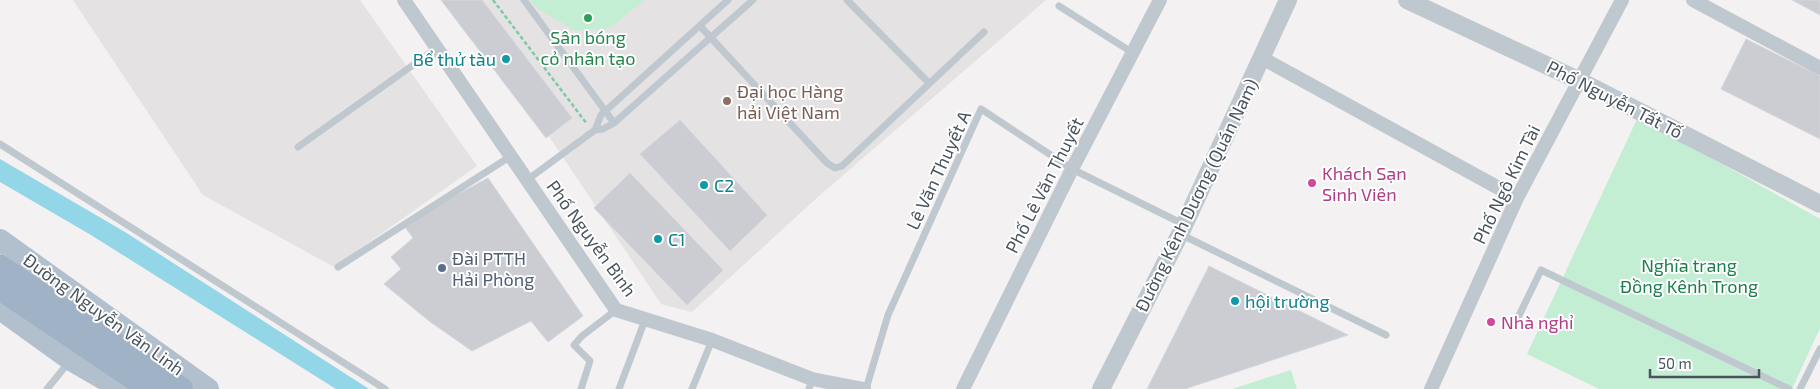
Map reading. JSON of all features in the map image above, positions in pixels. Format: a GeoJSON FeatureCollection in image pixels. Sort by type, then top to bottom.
{"type":"FeatureCollection","features":[{"type":"Feature","properties":{"kind":"highway"},"geometry":{"type":"LineString","coordinates":[[0,267],[181,389]]}},
{"type":"Feature","properties":{"kind":"highway"},"geometry":{"type":"LineString","coordinates":[[0,288],[150,389]]}},
{"type":"Feature","properties":{"kind":"main road","name":"Đường Nguyễn Văn Linh"},"geometry":{"type":"LineString","coordinates":[[0,240],[208,389]]}},
{"type":"Feature","properties":{"kind":"main road"},"geometry":{"type":"LineString","coordinates":[[0,310],[71,360],[121,389]]}},
{"type":"Feature","properties":{"kind":"street","name":"Phố Nguyễn Bình"},"geometry":{"type":"LineString","coordinates":[[404,0],[616,310],[712,340],[810,384],[865,389]]}},
{"type":"Feature","properties":{"kind":"street","name":"Phố Lê Văn Thuyết"},"geometry":{"type":"LineString","coordinates":[[963,389],[1072,169],[1160,0]]}},
{"type":"Feature","properties":{"kind":"street","name":"Đường Kênh Dương (Quán Nam)"},"geometry":{"type":"LineString","coordinates":[[1101,389],[1181,229],[1288,0]]}},
{"type":"Feature","properties":{"kind":"street","name":"Phố Nguyễn Tất Tố"},"geometry":{"type":"LineString","coordinates":[[1407,0],[1580,81],[1820,204]]}},
{"type":"Feature","properties":{"kind":"street","name":"Phố Ngô Kim Tài"},"geometry":{"type":"LineString","coordinates":[[1431,389],[1517,198],[1622,0]]}},
{"type":"Feature","properties":{"kind":"street"},"geometry":{"type":"LineString","coordinates":[[1693,0],[1820,68]]}},
{"type":"Feature","properties":{"kind":"street"},"geometry":{"type":"LineString","coordinates":[[1262,58],[1517,198]]}},
{"type":"Feature","properties":{"kind":"lane"},"geometry":{"type":"LineString","coordinates":[[524,0],[614,123]]}},
{"type":"Feature","properties":{"kind":"lane"},"geometry":{"type":"LineString","coordinates":[[527,180],[595,130],[604,111],[728,0]]}},
{"type":"Feature","properties":{"kind":"lane"},"geometry":{"type":"LineString","coordinates":[[595,130],[603,129],[614,123],[753,0]]}},
{"type":"Feature","properties":{"kind":"lane"},"geometry":{"type":"LineString","coordinates":[[847,0],[928,82]]}},
{"type":"Feature","properties":{"kind":"lane"},"geometry":{"type":"LineString","coordinates":[[1058,6],[1133,53]]}},
{"type":"Feature","properties":{"kind":"lane"},"geometry":{"type":"LineString","coordinates":[[700,26],[827,163],[835,168],[842,166],[928,82],[984,32]]}},
{"type":"Feature","properties":{"kind":"lane"},"geometry":{"type":"LineString","coordinates":[[298,147],[437,48]]}},
{"type":"Feature","properties":{"kind":"lane","name":"Lê Văn Thuyết A"},"geometry":{"type":"LineString","coordinates":[[865,389],[888,315],[981,109],[1072,169],[1181,229],[1386,335]]}},
{"type":"Feature","properties":{"kind":"lane"},"geometry":{"type":"LineString","coordinates":[[0,144],[385,389]]}},
{"type":"Feature","properties":{"kind":"lane"},"geometry":{"type":"LineString","coordinates":[[338,267],[511,156]]}},
{"type":"Feature","properties":{"kind":"lane"},"geometry":{"type":"LineString","coordinates":[[1514,326],[1541,270],[1790,389]]}},
{"type":"Feature","properties":{"kind":"lane"},"geometry":{"type":"LineString","coordinates":[[581,389],[590,361],[574,345],[582,336],[616,310]]}},
{"type":"Feature","properties":{"kind":"lane"},"geometry":{"type":"LineString","coordinates":[[620,389],[645,320]]}},
{"type":"Feature","properties":{"kind":"lane"},"geometry":{"type":"LineString","coordinates":[[692,389],[712,340]]}},
{"type":"Feature","properties":{"kind":"lane"},"geometry":{"type":"LineString","coordinates":[[1800,389],[1820,349]]}},
{"type":"Feature","properties":{"kind":"lane"},"geometry":{"type":"LineString","coordinates":[[47,389],[71,360]]}},
{"type":"Feature","properties":{"kind":"path"},"geometry":{"type":"LineString","coordinates":[[493,0],[586,125],[604,111]]}},
{"type":"Feature","properties":{"kind":"shaded area"},"geometry":{"type":"Polygon","coordinates":[[[73,0],[360,0],[477,166],[334,267],[203,195],[73,0]]]}},
{"type":"Feature","properties":{"kind":"shaded area","name":"Đại học Hàng hải Việt Nam"},"geometry":{"type":"Polygon","coordinates":[[[458,0],[1046,0],[819,196],[692,312],[661,304],[458,0]]]}},
{"type":"Feature","properties":{"kind":"green space","name":"Sân bóng cỏ nhân tạo"},"geometry":{"type":"Polygon","coordinates":[[[530,0],[644,0],[610,28],[575,31],[537,8],[530,0]]]}},
{"type":"Feature","properties":{"kind":"green space","name":"Nghĩa trang Đồng Kênh Trong"},"geometry":{"type":"Polygon","coordinates":[[[1638,117],[1820,219],[1820,328],[1792,389],[1599,389],[1527,354],[1638,117]]]}},
{"type":"Feature","properties":{"kind":"green space"},"geometry":{"type":"Polygon","coordinates":[[[1291,370],[1297,389],[1232,389],[1291,370]]]}},
{"type":"Feature","properties":{"kind":"water"},"geometry":{"type":"Polygon","coordinates":[[[0,159],[125,232],[369,389],[336,389],[91,235],[0,182],[0,159]]]}},
{"type":"Feature","properties":{"kind":"building","name":"Bể thử tàu"},"geometry":{"type":"Polygon","coordinates":[[[441,0],[482,0],[572,118],[546,138],[441,0]]]}},
{"type":"Feature","properties":{"kind":"building"},"geometry":{"type":"Polygon","coordinates":[[[1792,0],[1820,0],[1820,15],[1792,0]]]}},
{"type":"Feature","properties":{"kind":"building"},"geometry":{"type":"Polygon","coordinates":[[[1746,39],[1820,76],[1820,139],[1721,89],[1746,39]]]}},
{"type":"Feature","properties":{"kind":"building","name":"C2"},"geometry":{"type":"Polygon","coordinates":[[[680,120],[767,215],[730,251],[640,154],[680,120]]]}},
{"type":"Feature","properties":{"kind":"building","name":"C1"},"geometry":{"type":"Polygon","coordinates":[[[630,173],[723,270],[687,305],[594,208],[630,173]]]}},
{"type":"Feature","properties":{"kind":"building","name":"Đài PTTH Hải Phòng"},"geometry":{"type":"Polygon","coordinates":[[[488,178],[583,316],[548,342],[531,321],[472,351],[429,321],[384,284],[401,269],[391,257],[413,238],[405,227],[436,206],[488,178]]]}},
{"type":"Feature","properties":{"kind":"building","name":"hội trường"},"geometry":{"type":"Polygon","coordinates":[[[1209,266],[1348,335],[1185,389],[1147,389],[1209,266]]]}},
{"type":"Feature","properties":{"kind":"place","name":"Sân bóng cỏ nhân tạo"},"geometry":{"type":"Point","coordinates":[588,18]}},
{"type":"Feature","properties":{"kind":"place","name":"Bể thử tàu"},"geometry":{"type":"Point","coordinates":[506,59]}},
{"type":"Feature","properties":{"kind":"place","name":"Đại học Hàng hải Việt Nam"},"geometry":{"type":"Point","coordinates":[727,101]}},
{"type":"Feature","properties":{"kind":"place","name":"Khách Sạn Sinh Viên"},"geometry":{"type":"Point","coordinates":[1312,183]}},
{"type":"Feature","properties":{"kind":"place","name":"C2"},"geometry":{"type":"Point","coordinates":[704,185]}},
{"type":"Feature","properties":{"kind":"place","name":"C1"},"geometry":{"type":"Point","coordinates":[658,239]}},
{"type":"Feature","properties":{"kind":"place","name":"Đài PTTH Hải Phòng"},"geometry":{"type":"Point","coordinates":[442,268]}},
{"type":"Feature","properties":{"kind":"place","name":"hội trường"},"geometry":{"type":"Point","coordinates":[1235,301]}},
{"type":"Feature","properties":{"kind":"place","name":"Nhà nghỉ"},"geometry":{"type":"Point","coordinates":[1491,322]}}]}
